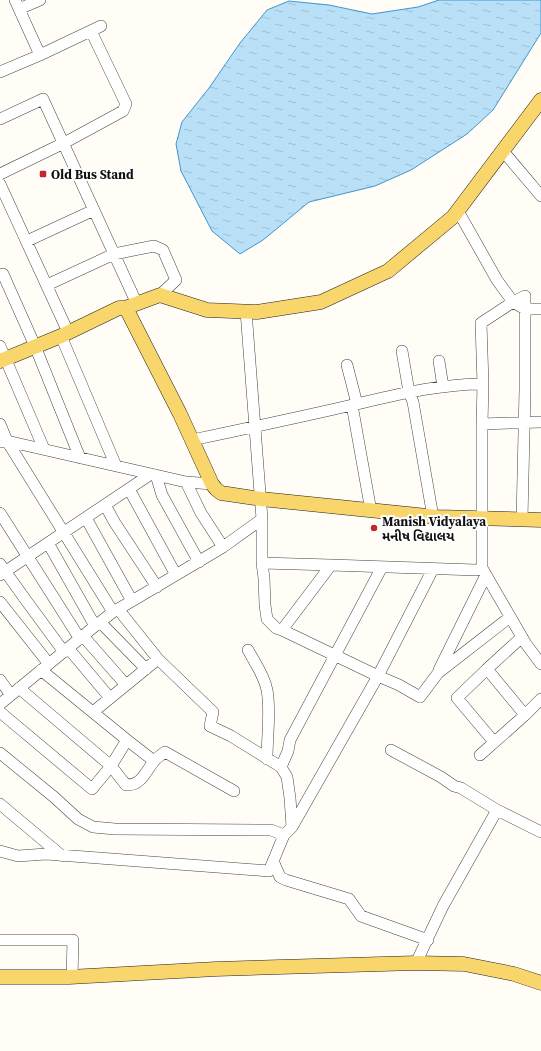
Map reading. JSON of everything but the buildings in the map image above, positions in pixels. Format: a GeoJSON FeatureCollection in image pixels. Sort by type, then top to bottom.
{"type":"FeatureCollection","features":[{"type":"Feature","properties":{"kind":"main road"},"geometry":{"type":"LineString","coordinates":[[2,355],[35,346],[120,308],[131,306],[160,295],[207,310],[257,312],[322,302],[388,271],[453,217],[541,100]]}},
{"type":"Feature","properties":{"kind":"main road"},"geometry":{"type":"LineString","coordinates":[[131,306],[128,312],[192,440],[212,484],[221,493],[261,499],[432,517],[541,520]]}},
{"type":"Feature","properties":{"kind":"main road"},"geometry":{"type":"LineString","coordinates":[[0,977],[72,977],[216,969],[416,963],[464,964],[514,974],[541,983]]}},
{"type":"Feature","properties":{"kind":"street"},"geometry":{"type":"LineString","coordinates":[[40,0],[17,5],[40,55]]}},
{"type":"Feature","properties":{"kind":"street"},"geometry":{"type":"LineString","coordinates":[[0,72],[40,55],[96,28],[126,104],[123,111],[64,143],[0,174]]}},
{"type":"Feature","properties":{"kind":"street"},"geometry":{"type":"LineString","coordinates":[[0,119],[43,99],[114,254],[131,306]]}},
{"type":"Feature","properties":{"kind":"street"},"geometry":{"type":"LineString","coordinates":[[503,151],[541,196]]}},
{"type":"Feature","properties":{"kind":"street"},"geometry":{"type":"LineString","coordinates":[[0,184],[46,285],[116,466]]}},
{"type":"Feature","properties":{"kind":"street"},"geometry":{"type":"LineString","coordinates":[[27,241],[94,210]]}},
{"type":"Feature","properties":{"kind":"street"},"geometry":{"type":"LineString","coordinates":[[458,211],[497,280],[513,302]]}},
{"type":"Feature","properties":{"kind":"street"},"geometry":{"type":"LineString","coordinates":[[46,285],[114,254],[154,246],[163,250],[176,280],[160,295]]}},
{"type":"Feature","properties":{"kind":"street"},"geometry":{"type":"LineString","coordinates":[[0,275],[3,274],[35,346],[80,458]]}},
{"type":"Feature","properties":{"kind":"street"},"geometry":{"type":"LineString","coordinates":[[246,311],[261,499],[264,605],[267,619],[276,628],[420,696],[438,672],[484,572],[482,424],[483,384],[481,323],[525,296],[522,519]]}},
{"type":"Feature","properties":{"kind":"street"},"geometry":{"type":"LineString","coordinates":[[525,309],[541,309]]}},
{"type":"Feature","properties":{"kind":"street"},"geometry":{"type":"LineString","coordinates":[[402,351],[409,392],[413,402],[432,517]]}},
{"type":"Feature","properties":{"kind":"street"},"geometry":{"type":"LineString","coordinates":[[2,355],[44,449]]}},
{"type":"Feature","properties":{"kind":"street"},"geometry":{"type":"LineString","coordinates":[[439,362],[443,387]]}},
{"type":"Feature","properties":{"kind":"street"},"geometry":{"type":"LineString","coordinates":[[347,365],[355,405],[371,511]]}},
{"type":"Feature","properties":{"kind":"street"},"geometry":{"type":"LineString","coordinates":[[192,440],[409,392],[462,384],[483,384]]}},
{"type":"Feature","properties":{"kind":"street"},"geometry":{"type":"LineString","coordinates":[[482,424],[541,422]]}},
{"type":"Feature","properties":{"kind":"street"},"geometry":{"type":"LineString","coordinates":[[0,424],[3,441],[116,611],[158,659],[213,712],[210,726],[231,736],[281,767],[287,777],[292,827]]}},
{"type":"Feature","properties":{"kind":"street"},"geometry":{"type":"LineString","coordinates":[[3,441],[186,482],[212,484]]}},
{"type":"Feature","properties":{"kind":"street"},"geometry":{"type":"LineString","coordinates":[[110,698],[66,650],[2,570],[48,543],[154,475]]}},
{"type":"Feature","properties":{"kind":"street"},"geometry":{"type":"LineString","coordinates":[[154,475],[162,495],[199,562]]}},
{"type":"Feature","properties":{"kind":"street"},"geometry":{"type":"LineString","coordinates":[[186,482],[201,514],[223,547]]}},
{"type":"Feature","properties":{"kind":"street"},"geometry":{"type":"LineString","coordinates":[[130,489],[176,575]]}},
{"type":"Feature","properties":{"kind":"street"},"geometry":{"type":"LineString","coordinates":[[106,505],[115,523],[157,587]]}},
{"type":"Feature","properties":{"kind":"street"},"geometry":{"type":"LineString","coordinates":[[0,513],[82,637],[126,685]]}},
{"type":"Feature","properties":{"kind":"street"},"geometry":{"type":"LineString","coordinates":[[86,518],[132,601]]}},
{"type":"Feature","properties":{"kind":"street"},"geometry":{"type":"LineString","coordinates":[[0,704],[116,611],[223,547],[262,519]]}},
{"type":"Feature","properties":{"kind":"street"},"geometry":{"type":"LineString","coordinates":[[48,543],[98,624],[146,669]]}},
{"type":"Feature","properties":{"kind":"street"},"geometry":{"type":"LineString","coordinates":[[262,563],[476,570],[484,572],[522,637],[541,664]]}},
{"type":"Feature","properties":{"kind":"street"},"geometry":{"type":"LineString","coordinates":[[282,630],[331,565]]}},
{"type":"Feature","properties":{"kind":"street"},"geometry":{"type":"LineString","coordinates":[[281,767],[288,751],[290,740],[382,567]]}},
{"type":"Feature","properties":{"kind":"street"},"geometry":{"type":"LineString","coordinates":[[0,850],[18,856],[46,854],[269,871],[284,835],[292,827],[378,676],[433,569]]}},
{"type":"Feature","properties":{"kind":"street"},"geometry":{"type":"LineString","coordinates":[[0,602],[45,667],[93,712],[154,761]]}},
{"type":"Feature","properties":{"kind":"street"},"geometry":{"type":"LineString","coordinates":[[438,672],[510,617]]}},
{"type":"Feature","properties":{"kind":"street"},"geometry":{"type":"LineString","coordinates":[[494,742],[457,698],[522,637]]}},
{"type":"Feature","properties":{"kind":"street"},"geometry":{"type":"LineString","coordinates":[[248,650],[258,666],[267,689],[269,714],[267,759]]}},
{"type":"Feature","properties":{"kind":"street"},"geometry":{"type":"LineString","coordinates":[[93,712],[158,659]]}},
{"type":"Feature","properties":{"kind":"street"},"geometry":{"type":"LineString","coordinates":[[487,669],[525,714]]}},
{"type":"Feature","properties":{"kind":"street"},"geometry":{"type":"LineString","coordinates":[[0,680],[111,766],[126,785],[132,785],[140,781],[154,761],[165,752],[234,791]]}},
{"type":"Feature","properties":{"kind":"street"},"geometry":{"type":"LineString","coordinates":[[480,755],[541,699]]}},
{"type":"Feature","properties":{"kind":"street"},"geometry":{"type":"LineString","coordinates":[[0,712],[92,789],[111,766],[127,740]]}},
{"type":"Feature","properties":{"kind":"street"},"geometry":{"type":"LineString","coordinates":[[391,750],[441,777],[454,786],[461,788],[497,810],[541,832]]}},
{"type":"Feature","properties":{"kind":"street"},"geometry":{"type":"LineString","coordinates":[[0,753],[54,797],[78,819],[93,827],[115,829],[271,830],[284,835]]}},
{"type":"Feature","properties":{"kind":"street"},"geometry":{"type":"LineString","coordinates":[[0,804],[62,856]]}},
{"type":"Feature","properties":{"kind":"street"},"geometry":{"type":"LineString","coordinates":[[416,963],[443,906],[497,810]]}},
{"type":"Feature","properties":{"kind":"street"},"geometry":{"type":"LineString","coordinates":[[273,861],[280,877],[349,899],[361,916],[428,940]]}},
{"type":"Feature","properties":{"kind":"street"},"geometry":{"type":"LineString","coordinates":[[0,940],[73,940],[72,977]]}},
{"type":"Feature","properties":{"kind":"water"},"geometry":{"type":"Polygon","coordinates":[[[439,0],[541,0],[541,33],[493,110],[467,134],[411,170],[375,186],[309,202],[263,240],[240,254],[212,231],[181,171],[176,144],[182,122],[209,88],[240,43],[267,10],[289,1],[329,5],[372,14],[418,7],[439,0]]]}},
{"type":"Feature","properties":{"kind":"place","name":"Old Bus Stand"},"geometry":{"type":"Point","coordinates":[43,174]}},
{"type":"Feature","properties":{"kind":"place","name":"Manish Vidyalaya મનીષ વિદ્યાલય"},"geometry":{"type":"Point","coordinates":[374,528]}}]}
